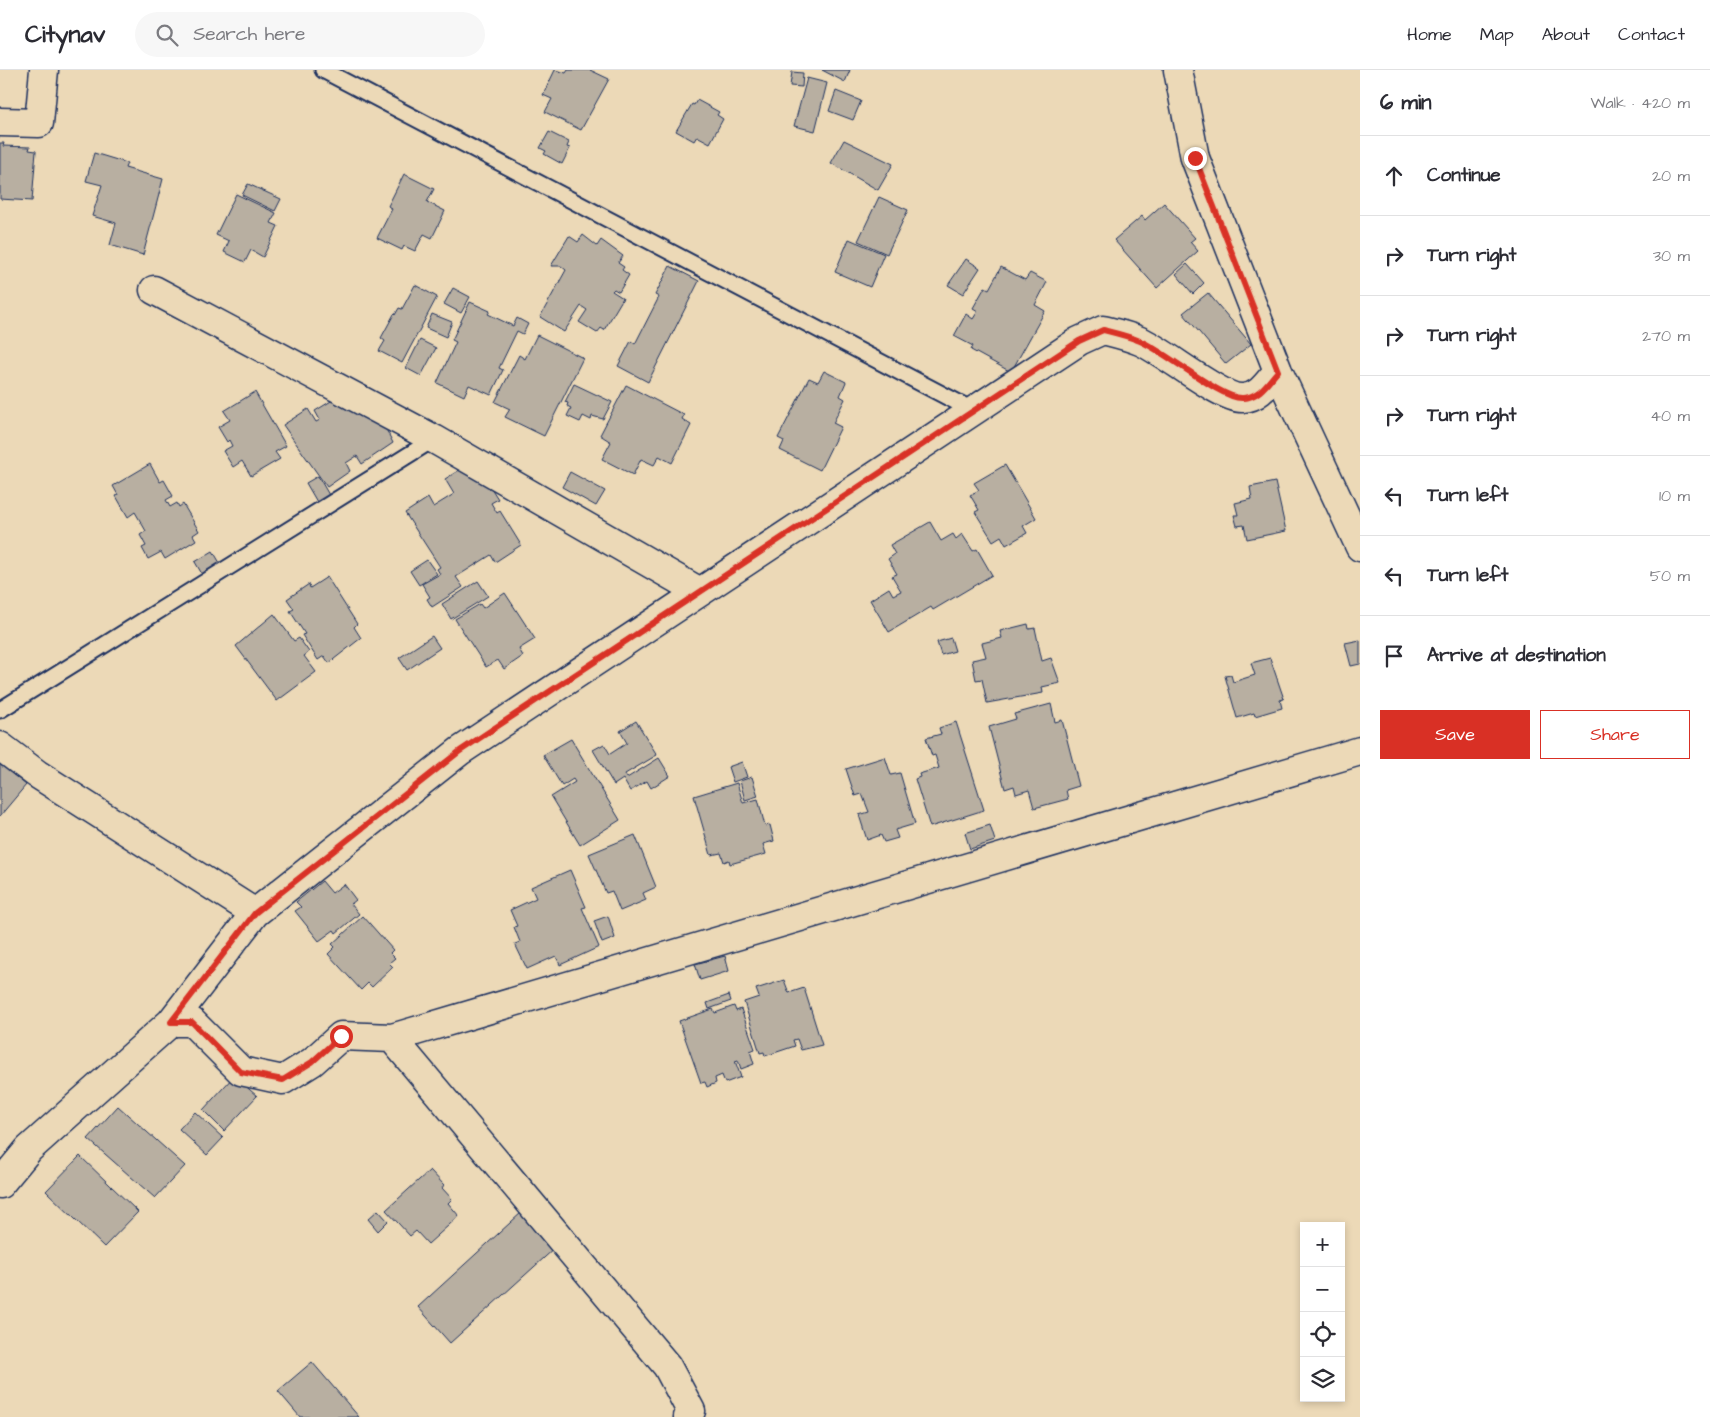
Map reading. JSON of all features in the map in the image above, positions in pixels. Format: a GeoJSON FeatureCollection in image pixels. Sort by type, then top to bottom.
{"type":"FeatureCollection","features":[{"type":"Feature","properties":{"kind":"street"},"geometry":{"type":"LineString","coordinates":[[0,122],[39,123],[44,70]]}},
{"type":"Feature","properties":{"kind":"street"},"geometry":{"type":"LineString","coordinates":[[1178,70],[1195,158],[1278,371],[1360,547]]}},
{"type":"Feature","properties":{"kind":"street"},"geometry":{"type":"LineString","coordinates":[[154,290],[434,439],[700,592]]}},
{"type":"Feature","properties":{"kind":"street"},"geometry":{"type":"LineString","coordinates":[[0,1184],[29,1149],[171,1022],[255,913],[460,751],[1079,341],[1103,330],[1139,341],[1166,355],[1224,393],[1242,399],[1258,394],[1278,371]]}},
{"type":"Feature","properties":{"kind":"street"},"geometry":{"type":"LineString","coordinates":[[0,746],[37,774],[255,913]]}},
{"type":"Feature","properties":{"kind":"street"},"geometry":{"type":"LineString","coordinates":[[171,1022],[192,1022],[241,1072],[283,1080],[312,1062],[341,1036],[392,1038],[1360,752]]}},
{"type":"Feature","properties":{"kind":"street"},"geometry":{"type":"LineString","coordinates":[[392,1038],[667,1366],[691,1411],[688,1417]]}},
{"type":"Feature","properties":{"kind":"lane"},"geometry":{"type":"LineString","coordinates":[[323,70],[974,411]]}},
{"type":"Feature","properties":{"kind":"lane"},"geometry":{"type":"LineString","coordinates":[[0,710],[434,439]]}},
{"type":"Feature","properties":{"kind":"building"},"geometry":{"type":"Polygon","coordinates":[[[555,70],[566,73],[568,70],[590,70],[609,79],[581,130],[545,112],[552,99],[543,95],[555,70]]]}},
{"type":"Feature","properties":{"kind":"building"},"geometry":{"type":"Polygon","coordinates":[[[822,70],[850,70],[845,82],[822,70]]]}},
{"type":"Feature","properties":{"kind":"building"},"geometry":{"type":"Polygon","coordinates":[[[792,72],[803,73],[802,87],[790,86],[792,72]]]}},
{"type":"Feature","properties":{"kind":"building"},"geometry":{"type":"Polygon","coordinates":[[[807,78],[827,83],[815,131],[794,126],[807,78]]]}},
{"type":"Feature","properties":{"kind":"building"},"geometry":{"type":"Polygon","coordinates":[[[836,91],[861,101],[853,120],[829,111],[836,91]]]}},
{"type":"Feature","properties":{"kind":"building"},"geometry":{"type":"Polygon","coordinates":[[[697,100],[719,112],[717,115],[723,119],[710,143],[697,136],[694,141],[676,131],[692,104],[694,105],[697,100]]]}},
{"type":"Feature","properties":{"kind":"building"},"geometry":{"type":"Polygon","coordinates":[[[549,132],[569,142],[567,147],[570,148],[562,164],[544,154],[546,151],[540,148],[549,132]]]}},
{"type":"Feature","properties":{"kind":"building"},"geometry":{"type":"Polygon","coordinates":[[[844,140],[893,164],[878,190],[831,163],[844,140]]]}},
{"type":"Feature","properties":{"kind":"building"},"geometry":{"type":"Polygon","coordinates":[[[0,143],[4,143],[3,146],[30,147],[29,150],[36,151],[32,201],[0,199],[0,143]]]}},
{"type":"Feature","properties":{"kind":"building"},"geometry":{"type":"Polygon","coordinates":[[[94,153],[127,163],[125,168],[163,179],[143,255],[110,245],[116,223],[92,216],[102,185],[86,181],[94,153]]]}},
{"type":"Feature","properties":{"kind":"building"},"geometry":{"type":"Polygon","coordinates":[[[404,174],[434,189],[427,202],[445,211],[432,238],[424,234],[415,251],[404,246],[402,250],[377,238],[392,209],[388,206],[404,174]]]}},
{"type":"Feature","properties":{"kind":"building"},"geometry":{"type":"Polygon","coordinates":[[[248,184],[281,199],[275,211],[242,195],[248,184]]]}},
{"type":"Feature","properties":{"kind":"building"},"geometry":{"type":"Polygon","coordinates":[[[236,194],[276,213],[271,223],[278,226],[263,257],[251,250],[245,262],[224,252],[229,241],[216,235],[236,194]]]}},
{"type":"Feature","properties":{"kind":"building"},"geometry":{"type":"Polygon","coordinates":[[[879,197],[908,210],[887,254],[858,241],[879,197]]]}},
{"type":"Feature","properties":{"kind":"building"},"geometry":{"type":"Polygon","coordinates":[[[1164,203],[1195,238],[1190,242],[1198,251],[1157,288],[1114,240],[1142,216],[1145,220],[1164,203]]]}},
{"type":"Feature","properties":{"kind":"building"},"geometry":{"type":"Polygon","coordinates":[[[583,235],[597,246],[601,240],[623,256],[618,263],[624,267],[622,270],[629,275],[619,292],[614,289],[612,291],[623,298],[604,330],[601,328],[597,333],[579,322],[587,310],[581,306],[564,332],[540,317],[566,270],[561,266],[551,266],[569,236],[578,242],[583,235]]]}},
{"type":"Feature","properties":{"kind":"building"},"geometry":{"type":"Polygon","coordinates":[[[849,239],[884,254],[870,287],[835,272],[849,239]]]}},
{"type":"Feature","properties":{"kind":"building"},"geometry":{"type":"Polygon","coordinates":[[[966,259],[980,268],[963,294],[948,285],[966,259]]]}},
{"type":"Feature","properties":{"kind":"building"},"geometry":{"type":"Polygon","coordinates":[[[1187,264],[1204,283],[1193,294],[1176,274],[1187,264]]]}},
{"type":"Feature","properties":{"kind":"building"},"geometry":{"type":"Polygon","coordinates":[[[670,266],[699,281],[648,382],[618,366],[631,341],[635,344],[659,297],[655,295],[670,266]]]}},
{"type":"Feature","properties":{"kind":"building"},"geometry":{"type":"Polygon","coordinates":[[[1001,267],[1025,280],[1030,273],[1047,282],[1035,305],[1045,311],[1011,372],[971,350],[973,346],[954,336],[966,314],[973,319],[978,311],[973,308],[985,287],[989,289],[1001,267]]]}},
{"type":"Feature","properties":{"kind":"building"},"geometry":{"type":"Polygon","coordinates":[[[415,285],[437,297],[402,363],[379,351],[385,341],[381,338],[394,314],[399,308],[402,309],[415,285]]]}},
{"type":"Feature","properties":{"kind":"building"},"geometry":{"type":"Polygon","coordinates":[[[453,288],[470,297],[461,313],[444,304],[453,288]]]}},
{"type":"Feature","properties":{"kind":"building"},"geometry":{"type":"Polygon","coordinates":[[[1208,293],[1251,344],[1226,364],[1183,313],[1208,293]]]}},
{"type":"Feature","properties":{"kind":"building"},"geometry":{"type":"Polygon","coordinates":[[[470,302],[490,311],[488,314],[513,326],[517,318],[528,324],[523,334],[517,331],[499,368],[503,370],[491,395],[469,385],[464,396],[437,383],[456,342],[452,340],[470,302]]]}},
{"type":"Feature","properties":{"kind":"building"},"geometry":{"type":"Polygon","coordinates":[[[432,314],[452,322],[446,337],[426,328],[432,314]]]}},
{"type":"Feature","properties":{"kind":"building"},"geometry":{"type":"Polygon","coordinates":[[[537,335],[583,358],[544,436],[505,417],[510,409],[495,402],[519,355],[525,359],[537,335]]]}},
{"type":"Feature","properties":{"kind":"building"},"geometry":{"type":"Polygon","coordinates":[[[420,340],[436,348],[421,376],[406,368],[420,340]]]}},
{"type":"Feature","properties":{"kind":"building"},"geometry":{"type":"Polygon","coordinates":[[[824,371],[846,382],[840,396],[845,399],[833,423],[841,427],[820,470],[780,450],[784,441],[778,438],[809,378],[818,382],[824,371]]]}},
{"type":"Feature","properties":{"kind":"building"},"geometry":{"type":"Polygon","coordinates":[[[574,384],[612,402],[603,419],[592,416],[591,420],[583,416],[580,422],[567,416],[571,408],[565,402],[574,384]]]}},
{"type":"Feature","properties":{"kind":"building"},"geometry":{"type":"Polygon","coordinates":[[[626,385],[684,415],[682,419],[691,425],[672,463],[659,456],[654,465],[641,459],[633,475],[602,459],[611,442],[600,435],[626,385]]]}},
{"type":"Feature","properties":{"kind":"building"},"geometry":{"type":"Polygon","coordinates":[[[255,392],[286,446],[275,452],[280,459],[251,476],[242,461],[233,467],[223,451],[232,446],[229,440],[227,442],[218,427],[230,420],[224,411],[255,392]]]}},
{"type":"Feature","properties":{"kind":"building"},"geometry":{"type":"Polygon","coordinates":[[[336,398],[351,412],[356,407],[383,423],[393,443],[362,464],[357,456],[346,463],[350,471],[327,487],[283,425],[308,409],[316,422],[320,420],[315,411],[336,398]]]}},
{"type":"Feature","properties":{"kind":"building"},"geometry":{"type":"Polygon","coordinates":[[[150,464],[160,482],[164,480],[173,496],[166,500],[170,507],[177,503],[179,507],[183,504],[199,531],[193,535],[196,540],[165,559],[161,552],[148,559],[142,548],[146,546],[140,535],[146,531],[135,512],[128,517],[116,496],[118,495],[113,486],[150,464]]]}},
{"type":"Feature","properties":{"kind":"building"},"geometry":{"type":"Polygon","coordinates":[[[469,464],[481,472],[498,499],[491,503],[497,513],[500,511],[521,545],[495,562],[491,555],[456,577],[463,587],[432,607],[427,599],[430,597],[422,584],[440,574],[437,569],[440,567],[405,513],[428,498],[433,507],[454,494],[445,479],[469,464]]]}},
{"type":"Feature","properties":{"kind":"building"},"geometry":{"type":"Polygon","coordinates":[[[1005,465],[1036,518],[1023,526],[1027,533],[1006,545],[1001,536],[993,541],[975,512],[979,510],[970,495],[979,490],[974,483],[1005,465]]]}},
{"type":"Feature","properties":{"kind":"building"},"geometry":{"type":"Polygon","coordinates":[[[570,472],[605,491],[596,506],[562,487],[570,472]]]}},
{"type":"Feature","properties":{"kind":"building"},"geometry":{"type":"Polygon","coordinates":[[[318,476],[329,495],[317,502],[306,483],[318,476]]]}},
{"type":"Feature","properties":{"kind":"building"},"geometry":{"type":"Polygon","coordinates":[[[1275,482],[1286,531],[1247,539],[1244,525],[1237,526],[1234,515],[1238,515],[1235,503],[1252,499],[1250,487],[1275,482]]]}},
{"type":"Feature","properties":{"kind":"building"},"geometry":{"type":"Polygon","coordinates":[[[930,522],[941,541],[953,534],[956,539],[962,534],[973,551],[977,549],[992,575],[933,610],[931,607],[889,632],[870,600],[889,588],[893,595],[901,591],[892,576],[897,574],[888,559],[895,554],[890,545],[930,522]]]}},
{"type":"Feature","properties":{"kind":"building"},"geometry":{"type":"Polygon","coordinates":[[[213,551],[220,563],[202,574],[195,562],[213,551]]]}},
{"type":"Feature","properties":{"kind":"building"},"geometry":{"type":"Polygon","coordinates":[[[427,560],[437,574],[419,585],[410,571],[427,560]]]}},
{"type":"Feature","properties":{"kind":"building"},"geometry":{"type":"Polygon","coordinates":[[[327,577],[357,624],[354,627],[361,638],[329,663],[324,656],[318,660],[302,635],[305,634],[290,611],[294,609],[287,599],[309,584],[310,588],[327,577]]]}},
{"type":"Feature","properties":{"kind":"building"},"geometry":{"type":"Polygon","coordinates":[[[478,581],[488,596],[451,619],[442,604],[478,581]]]}},
{"type":"Feature","properties":{"kind":"building"},"geometry":{"type":"Polygon","coordinates":[[[505,593],[535,639],[519,649],[523,656],[504,669],[498,660],[486,667],[455,619],[480,604],[483,608],[505,593]]]}},
{"type":"Feature","properties":{"kind":"building"},"geometry":{"type":"Polygon","coordinates":[[[274,614],[294,641],[299,638],[309,652],[304,656],[316,672],[277,701],[236,646],[274,614]]]}},
{"type":"Feature","properties":{"kind":"building"},"geometry":{"type":"Polygon","coordinates":[[[1028,624],[1029,629],[1035,628],[1042,661],[1051,658],[1060,683],[1042,687],[1043,693],[987,703],[982,679],[976,680],[972,660],[986,657],[982,643],[1002,638],[1000,631],[1028,624]]]}},
{"type":"Feature","properties":{"kind":"building"},"geometry":{"type":"Polygon","coordinates":[[[432,636],[440,648],[407,670],[399,658],[432,636]]]}},
{"type":"Feature","properties":{"kind":"building"},"geometry":{"type":"Polygon","coordinates":[[[951,638],[955,651],[941,655],[937,642],[951,638]]]}},
{"type":"Feature","properties":{"kind":"building"},"geometry":{"type":"Polygon","coordinates":[[[1360,640],[1360,664],[1351,666],[1345,643],[1360,640]]]}},
{"type":"Feature","properties":{"kind":"building"},"geometry":{"type":"Polygon","coordinates":[[[1270,658],[1284,699],[1280,700],[1282,708],[1255,716],[1254,713],[1237,718],[1225,676],[1231,675],[1233,682],[1255,675],[1251,663],[1270,658]]]}},
{"type":"Feature","properties":{"kind":"building"},"geometry":{"type":"Polygon","coordinates":[[[1051,704],[1055,722],[1062,720],[1079,786],[1066,790],[1068,799],[1034,808],[1029,790],[1016,794],[1014,786],[1005,789],[989,727],[1016,719],[1014,714],[1051,704]]]}},
{"type":"Feature","properties":{"kind":"building"},"geometry":{"type":"Polygon","coordinates":[[[636,721],[657,755],[625,774],[627,778],[659,758],[670,776],[651,788],[647,781],[630,791],[623,779],[614,785],[593,750],[604,744],[610,754],[627,743],[620,731],[636,721]]]}},
{"type":"Feature","properties":{"kind":"building"},"geometry":{"type":"Polygon","coordinates":[[[956,722],[984,810],[930,827],[915,779],[920,777],[919,774],[939,768],[935,755],[932,756],[926,738],[941,734],[939,728],[956,722]]]}},
{"type":"Feature","properties":{"kind":"building"},"geometry":{"type":"Polygon","coordinates":[[[571,739],[620,820],[580,845],[551,797],[575,782],[573,779],[562,786],[543,755],[571,739]]]}},
{"type":"Feature","properties":{"kind":"building"},"geometry":{"type":"Polygon","coordinates":[[[885,757],[891,775],[900,773],[915,824],[895,830],[898,838],[884,842],[881,835],[867,840],[859,815],[869,812],[862,794],[855,796],[846,769],[885,757]]]}},
{"type":"Feature","properties":{"kind":"building"},"geometry":{"type":"Polygon","coordinates":[[[742,762],[747,777],[733,782],[728,767],[742,762]]]}},
{"type":"Feature","properties":{"kind":"building"},"geometry":{"type":"Polygon","coordinates":[[[0,764],[26,785],[0,816],[0,764]]]}},
{"type":"Feature","properties":{"kind":"building"},"geometry":{"type":"Polygon","coordinates":[[[752,777],[758,796],[745,800],[740,781],[752,777]]]}},
{"type":"Feature","properties":{"kind":"building"},"geometry":{"type":"Polygon","coordinates":[[[737,783],[743,803],[758,799],[765,826],[770,825],[774,841],[763,844],[766,854],[730,864],[729,860],[724,862],[721,853],[711,855],[694,796],[737,783]]]}},
{"type":"Feature","properties":{"kind":"building"},"geometry":{"type":"Polygon","coordinates":[[[990,825],[995,841],[970,849],[965,833],[990,825]]]}},
{"type":"Feature","properties":{"kind":"building"},"geometry":{"type":"Polygon","coordinates":[[[635,835],[656,887],[643,893],[646,900],[620,911],[612,891],[606,893],[589,854],[635,835]]]}},
{"type":"Feature","properties":{"kind":"building"},"geometry":{"type":"Polygon","coordinates":[[[570,870],[586,907],[582,908],[599,947],[560,965],[556,956],[527,969],[515,944],[520,942],[514,927],[517,926],[510,910],[536,898],[531,887],[570,870]]]}},
{"type":"Feature","properties":{"kind":"building"},"geometry":{"type":"Polygon","coordinates":[[[322,881],[332,893],[344,884],[356,900],[351,904],[359,914],[336,933],[334,930],[319,941],[295,911],[301,907],[296,902],[322,881]]]}},
{"type":"Feature","properties":{"kind":"building"},"geometry":{"type":"Polygon","coordinates":[[[363,916],[393,950],[390,953],[395,958],[389,963],[393,967],[372,987],[368,983],[361,990],[328,954],[335,947],[332,944],[363,916]]]}},
{"type":"Feature","properties":{"kind":"building"},"geometry":{"type":"Polygon","coordinates":[[[608,916],[615,938],[602,943],[594,921],[608,916]]]}},
{"type":"Feature","properties":{"kind":"building"},"geometry":{"type":"Polygon","coordinates":[[[725,956],[729,971],[700,980],[695,964],[725,956]]]}},
{"type":"Feature","properties":{"kind":"building"},"geometry":{"type":"Polygon","coordinates":[[[784,980],[789,993],[804,988],[822,1045],[801,1050],[797,1039],[793,1040],[795,1046],[765,1056],[764,1052],[760,1053],[744,1002],[759,997],[756,989],[784,980]]]}},
{"type":"Feature","properties":{"kind":"building"},"geometry":{"type":"Polygon","coordinates":[[[729,995],[731,1001],[709,1009],[707,1003],[729,995]]]}},
{"type":"Feature","properties":{"kind":"building"},"geometry":{"type":"Polygon","coordinates":[[[734,1006],[736,1011],[741,1009],[755,1049],[750,1051],[754,1064],[741,1069],[738,1060],[735,1061],[741,1077],[725,1083],[722,1075],[715,1078],[716,1083],[707,1087],[705,1082],[701,1083],[679,1021],[713,1009],[715,1013],[734,1006]]]}},
{"type":"Feature","properties":{"kind":"building"},"geometry":{"type":"Polygon","coordinates":[[[234,1076],[257,1096],[224,1131],[203,1110],[234,1076]]]}},
{"type":"Feature","properties":{"kind":"building"},"geometry":{"type":"Polygon","coordinates":[[[118,1106],[185,1166],[155,1198],[88,1139],[118,1106]]]}},
{"type":"Feature","properties":{"kind":"building"},"geometry":{"type":"Polygon","coordinates":[[[195,1112],[223,1138],[207,1155],[179,1129],[195,1112]]]}},
{"type":"Feature","properties":{"kind":"building"},"geometry":{"type":"Polygon","coordinates":[[[80,1156],[138,1212],[104,1247],[46,1191],[80,1156]]]}},
{"type":"Feature","properties":{"kind":"building"},"geometry":{"type":"Polygon","coordinates":[[[430,1170],[444,1185],[442,1188],[452,1199],[448,1203],[459,1216],[428,1244],[416,1231],[410,1236],[386,1210],[430,1170]]]}},
{"type":"Feature","properties":{"kind":"building"},"geometry":{"type":"Polygon","coordinates":[[[378,1210],[388,1221],[378,1231],[368,1219],[378,1210]]]}},
{"type":"Feature","properties":{"kind":"building"},"geometry":{"type":"Polygon","coordinates":[[[522,1212],[555,1248],[450,1343],[418,1307],[522,1212]]]}},
{"type":"Feature","properties":{"kind":"building"},"geometry":{"type":"Polygon","coordinates":[[[312,1362],[359,1417],[300,1417],[278,1391],[312,1362]]]}},
{"type":"Feature","properties":{"kind":"route"},"geometry":{"type":"LineString","coordinates":[[341,1036],[312,1062],[283,1080],[241,1072],[211,1039],[192,1022],[171,1022],[255,913],[460,751],[1079,341],[1103,330],[1139,341],[1166,355],[1224,393],[1242,399],[1258,394],[1278,371],[1195,158]]}}]}
